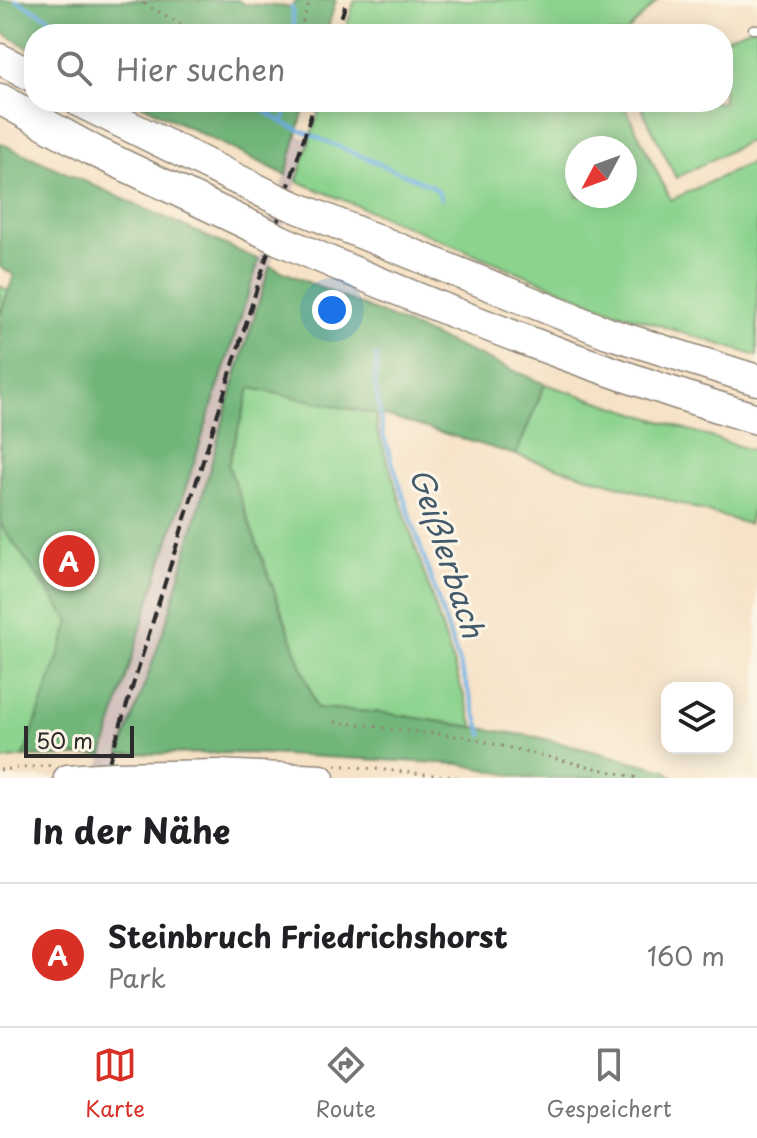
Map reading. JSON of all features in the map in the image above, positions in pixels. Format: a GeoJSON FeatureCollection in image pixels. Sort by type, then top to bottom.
{"type":"FeatureCollection","features":[{"type":"Feature","properties":{"kind":"highway"},"geometry":{"type":"LineString","coordinates":[[0,59],[24,72]]}},
{"type":"Feature","properties":{"kind":"highway"},"geometry":{"type":"LineString","coordinates":[[0,99],[94,151],[368,279],[528,342],[757,419]]}},
{"type":"Feature","properties":{"kind":"highway"},"geometry":{"type":"LineString","coordinates":[[100,112],[284,202],[608,333],[757,380]]}},
{"type":"Feature","properties":{"kind":"main road"},"geometry":{"type":"LineString","coordinates":[[67,778],[218,773],[321,778]]}},
{"type":"Feature","properties":{"kind":"path"},"geometry":{"type":"LineString","coordinates":[[137,0],[181,24]]}},
{"type":"Feature","properties":{"kind":"path"},"geometry":{"type":"LineString","coordinates":[[302,24],[310,0]]}},
{"type":"Feature","properties":{"kind":"path"},"geometry":{"type":"LineString","coordinates":[[335,722],[464,737],[638,778]]}},
{"type":"Feature","properties":{"kind":"shaded area"},"geometry":{"type":"Polygon","coordinates":[[[297,135],[310,140],[235,379],[168,618],[113,778],[96,778],[147,608],[297,135]]]}},
{"type":"Feature","properties":{"kind":"green space"},"geometry":{"type":"Polygon","coordinates":[[[0,0],[238,0],[243,4],[292,7],[296,0],[336,0],[329,24],[24,24],[24,45],[0,31],[0,0]]]}},
{"type":"Feature","properties":{"kind":"green space"},"geometry":{"type":"Polygon","coordinates":[[[355,0],[658,0],[635,24],[347,24],[355,0]]]}},
{"type":"Feature","properties":{"kind":"green space"},"geometry":{"type":"Polygon","coordinates":[[[757,25],[757,137],[676,178],[644,112],[733,112],[733,35],[757,25]]]}},
{"type":"Feature","properties":{"kind":"green space"},"geometry":{"type":"Polygon","coordinates":[[[157,112],[303,112],[286,175],[157,112]]]}},
{"type":"Feature","properties":{"kind":"green space"},"geometry":{"type":"Polygon","coordinates":[[[319,112],[627,112],[671,200],[757,160],[757,356],[611,310],[297,181],[319,112]]]}},
{"type":"Feature","properties":{"kind":"green space"},"geometry":{"type":"Polygon","coordinates":[[[0,143],[259,260],[103,755],[24,757],[70,622],[0,524],[0,315],[14,275],[0,267],[0,143]]]}},
{"type":"Feature","properties":{"kind":"green space"},"geometry":{"type":"Polygon","coordinates":[[[270,266],[545,384],[516,455],[393,418],[250,388],[228,465],[317,708],[385,713],[537,737],[666,770],[673,778],[525,778],[460,764],[245,753],[120,754],[168,618],[270,266]]]}},
{"type":"Feature","properties":{"kind":"green space"},"geometry":{"type":"Polygon","coordinates":[[[0,286],[189,394],[24,757],[0,760],[0,286]]]}},
{"type":"Feature","properties":{"kind":"green space"},"geometry":{"type":"Polygon","coordinates":[[[545,384],[757,452],[757,496],[748,524],[516,455],[545,384]]]}},
{"type":"Feature","properties":{"kind":"green space"},"geometry":{"type":"Polygon","coordinates":[[[250,387],[376,414],[378,432],[474,727],[385,713],[317,708],[228,465],[250,387]]]}},
{"type":"Feature","properties":{"kind":"waterway","name":"Geißlerbach"},"geometry":{"type":"LineString","coordinates":[[16,0],[61,24]]}},
{"type":"Feature","properties":{"kind":"waterway"},"geometry":{"type":"LineString","coordinates":[[292,7],[293,24]]}},
{"type":"Feature","properties":{"kind":"waterway"},"geometry":{"type":"LineString","coordinates":[[267,112],[283,123],[432,186],[441,199]]}},
{"type":"Feature","properties":{"kind":"waterway"},"geometry":{"type":"LineString","coordinates":[[283,123],[286,112]]}},
{"type":"Feature","properties":{"kind":"waterway","name":"Geißlerbach"},"geometry":{"type":"LineString","coordinates":[[377,356],[375,382],[383,434],[483,735]]}},
{"type":"Feature","properties":{"kind":"railway"},"geometry":{"type":"LineString","coordinates":[[339,24],[347,0]]}},
{"type":"Feature","properties":{"kind":"railway"},"geometry":{"type":"LineString","coordinates":[[104,778],[312,112]]}},
{"type":"Feature","properties":{"kind":"place","name":"Steinbruch Friedrichshorst"},"geometry":{"type":"Point","coordinates":[69,561]}}]}
